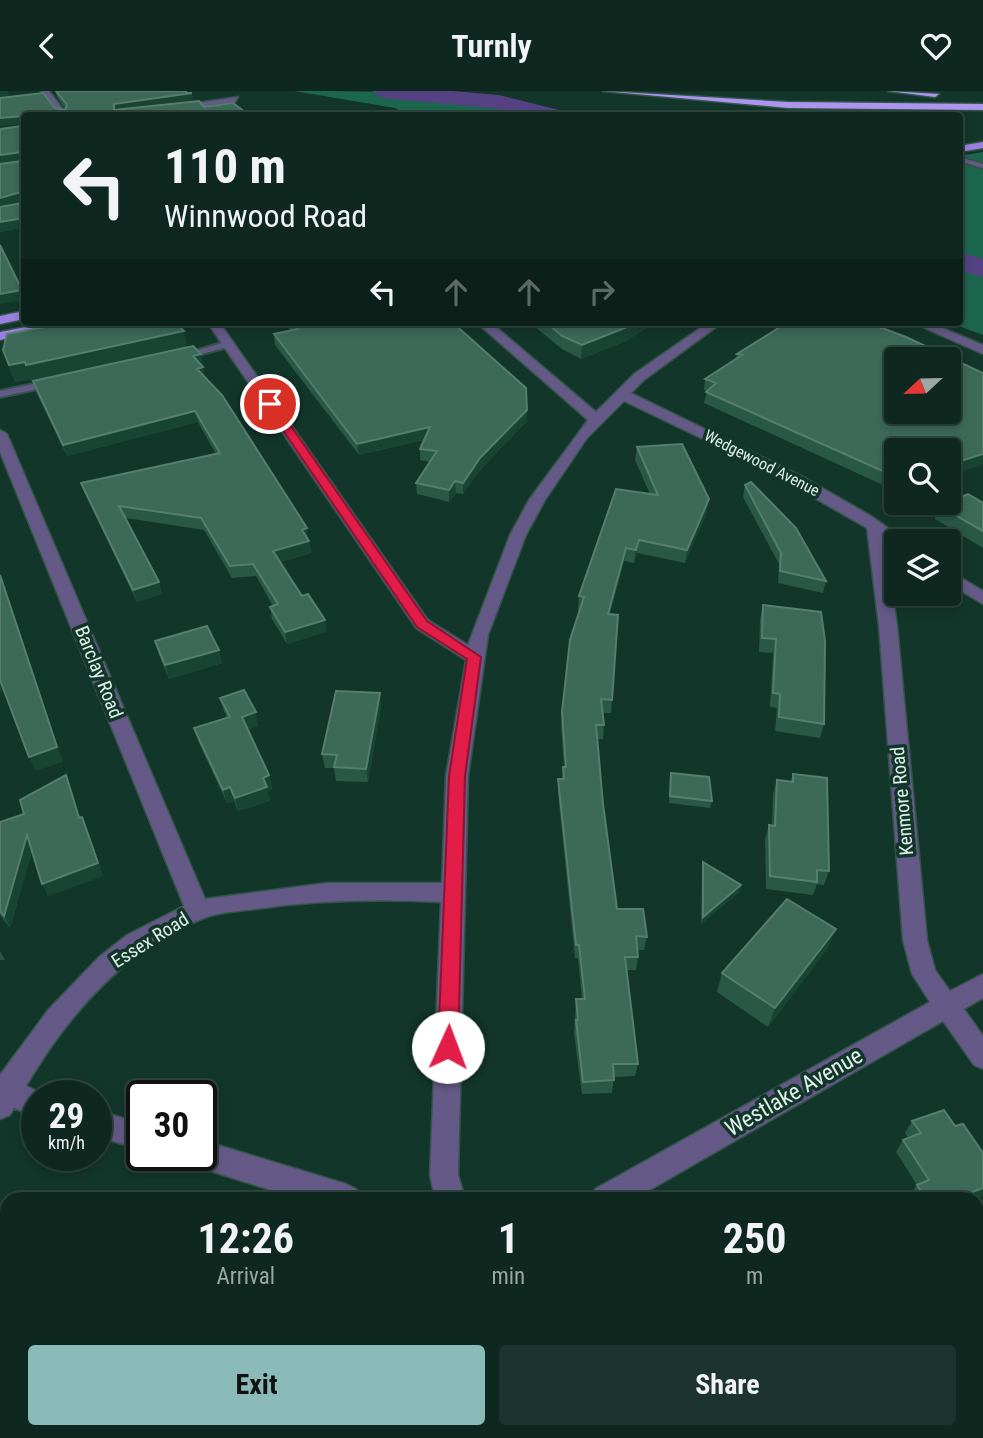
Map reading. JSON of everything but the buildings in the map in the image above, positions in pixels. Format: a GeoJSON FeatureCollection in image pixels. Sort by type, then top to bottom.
{"type":"FeatureCollection","features":[{"type":"Feature","properties":{"kind":"highway"},"geometry":{"type":"LineString","coordinates":[[607,91],[788,105],[983,107]]}},
{"type":"Feature","properties":{"kind":"highway"},"geometry":{"type":"LineString","coordinates":[[740,91],[983,97]]}},
{"type":"Feature","properties":{"kind":"highway"},"geometry":{"type":"LineString","coordinates":[[892,91],[945,94]]}},
{"type":"Feature","properties":{"kind":"main road"},"geometry":{"type":"LineString","coordinates":[[963,138],[983,134]]}},
{"type":"Feature","properties":{"kind":"main road"},"geometry":{"type":"LineString","coordinates":[[963,148],[983,145]]}},
{"type":"Feature","properties":{"kind":"main road"},"geometry":{"type":"LineString","coordinates":[[0,320],[21,316]]}},
{"type":"Feature","properties":{"kind":"main road"},"geometry":{"type":"LineString","coordinates":[[0,336],[51,326]]}},
{"type":"Feature","properties":{"kind":"street"},"geometry":{"type":"LineString","coordinates":[[45,95],[60,112]]}},
{"type":"Feature","properties":{"kind":"street"},"geometry":{"type":"LineString","coordinates":[[142,112],[235,99]]}},
{"type":"Feature","properties":{"kind":"street"},"geometry":{"type":"LineString","coordinates":[[216,326],[422,624],[474,657]]}},
{"type":"Feature","properties":{"kind":"street"},"geometry":{"type":"LineString","coordinates":[[487,326],[596,419]]}},
{"type":"Feature","properties":{"kind":"street"},"geometry":{"type":"LineString","coordinates":[[448,1192],[444,1175],[457,776],[474,657],[483,624],[518,535],[537,500],[596,419],[669,354],[711,326]]}},
{"type":"Feature","properties":{"kind":"street"},"geometry":{"type":"LineString","coordinates":[[926,326],[983,350]]}},
{"type":"Feature","properties":{"kind":"street","name":"Wedgewood Avenue"},"geometry":{"type":"LineString","coordinates":[[621,394],[729,445],[884,531]]}},
{"type":"Feature","properties":{"kind":"street","name":"Barclay Road"},"geometry":{"type":"LineString","coordinates":[[0,434],[198,910]]}},
{"type":"Feature","properties":{"kind":"street","name":"Kenmore Road"},"geometry":{"type":"LineString","coordinates":[[876,526],[888,626],[915,940],[925,974],[945,1007],[983,1057]]}},
{"type":"Feature","properties":{"kind":"street"},"geometry":{"type":"LineString","coordinates":[[961,584],[983,599]]}},
{"type":"Feature","properties":{"kind":"street","name":"Essex Road"},"geometry":{"type":"LineString","coordinates":[[3,1095],[29,1052],[66,1006],[99,973],[139,942],[198,910],[321,891],[378,889],[452,893]]}},
{"type":"Feature","properties":{"kind":"street","name":"Westlake Avenue"},"geometry":{"type":"LineString","coordinates":[[618,1192],[983,985]]}},
{"type":"Feature","properties":{"kind":"street"},"geometry":{"type":"LineString","coordinates":[[3,1095],[21,1100]]}},
{"type":"Feature","properties":{"kind":"street"},"geometry":{"type":"LineString","coordinates":[[217,1159],[323,1192]]}},
{"type":"Feature","properties":{"kind":"lane"},"geometry":{"type":"LineString","coordinates":[[963,160],[983,166]]}},
{"type":"Feature","properties":{"kind":"lane"},"geometry":{"type":"LineString","coordinates":[[175,358],[228,344]]}},
{"type":"Feature","properties":{"kind":"lane"},"geometry":{"type":"LineString","coordinates":[[0,394],[69,380]]}},
{"type":"Feature","properties":{"kind":"green space"},"geometry":{"type":"Polygon","coordinates":[[[294,91],[420,94],[485,101],[531,112],[401,112],[395,108],[294,91]]]}},
{"type":"Feature","properties":{"kind":"green space"},"geometry":{"type":"Polygon","coordinates":[[[983,152],[983,335],[959,326],[963,326],[963,155],[983,152]]]}},
{"type":"Feature","properties":{"kind":"waterway"},"geometry":{"type":"LineString","coordinates":[[383,91],[499,102],[539,112]]}},
{"type":"Feature","properties":{"kind":"waterway"},"geometry":{"type":"LineString","coordinates":[[963,262],[983,268]]}},
{"type":"Feature","properties":{"kind":"route"},"geometry":{"type":"LineString","coordinates":[[270,404],[422,624],[474,657],[457,776],[448,1047]]}}]}
